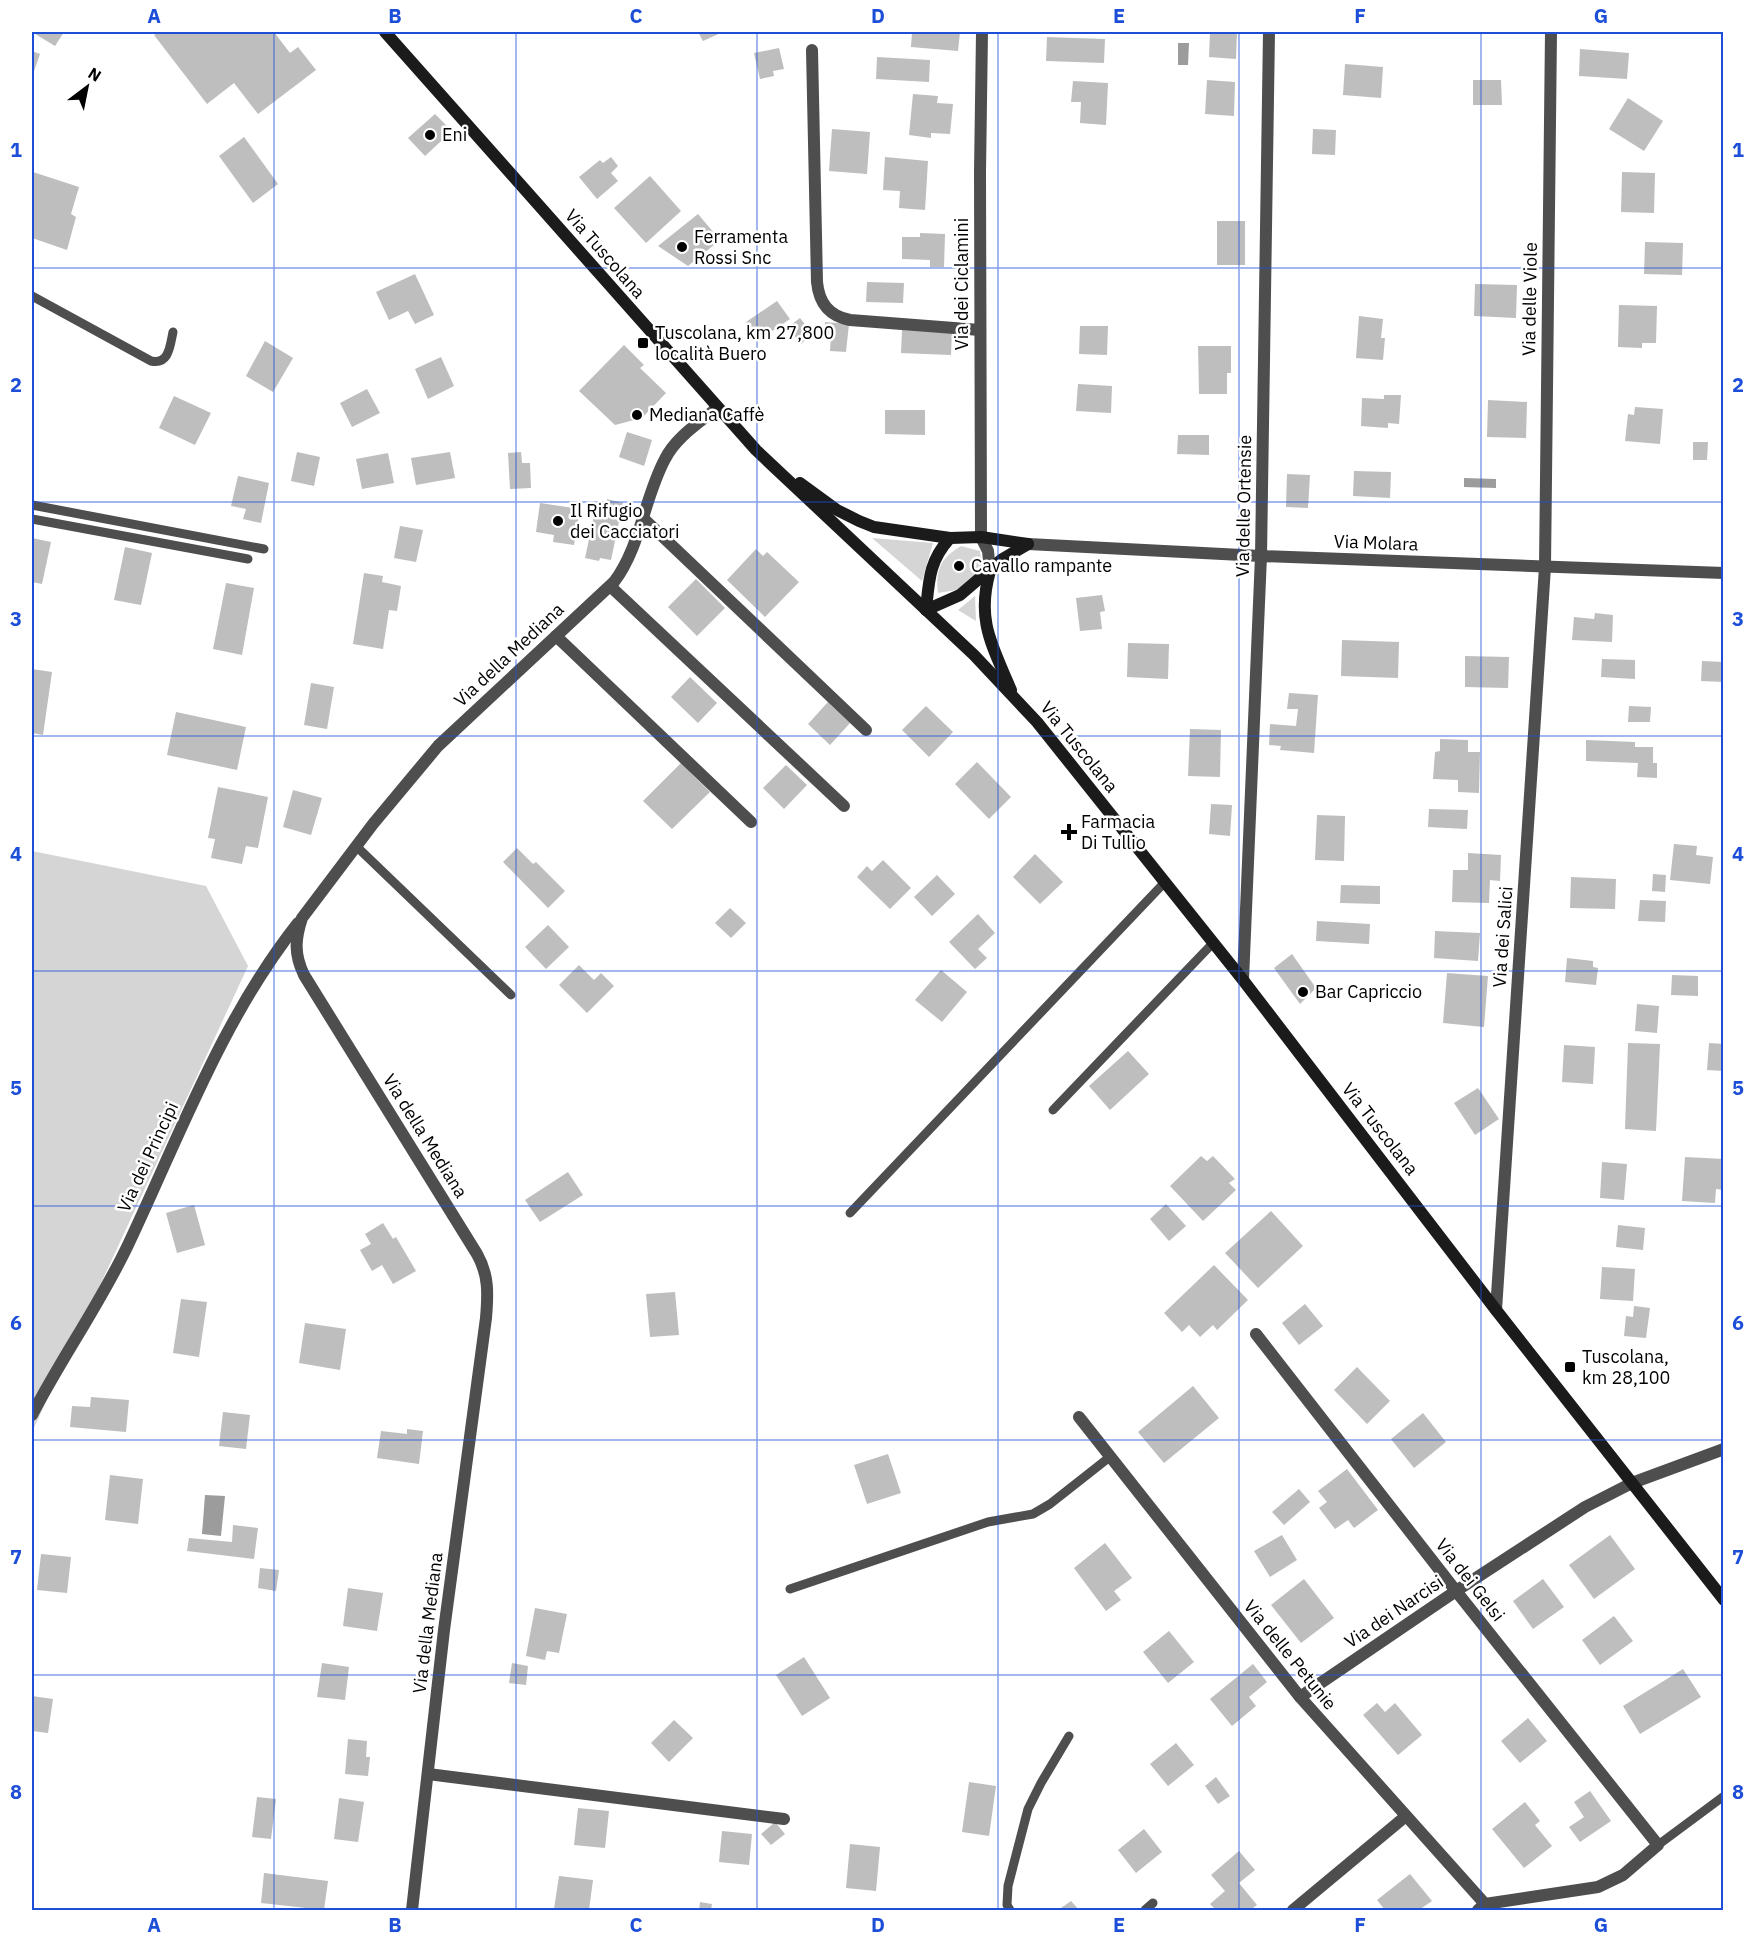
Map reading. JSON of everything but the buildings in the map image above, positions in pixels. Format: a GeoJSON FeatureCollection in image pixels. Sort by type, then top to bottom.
{"type":"FeatureCollection","features":[{"type":"Feature","properties":{"kind":"main road","name":"Via Tuscolana"},"geometry":{"type":"LineString","coordinates":[[385,32],[756,450],[974,655],[1015,698],[1243,980],[1496,1310],[1724,1600]]}},
{"type":"Feature","properties":{"kind":"main road"},"geometry":{"type":"LineString","coordinates":[[756,450],[831,507],[859,521],[881,528],[950,538],[981,537],[1028,544]]}},
{"type":"Feature","properties":{"kind":"main road"},"geometry":{"type":"LineString","coordinates":[[950,538],[932,564],[926,610],[960,595],[1006,557],[1028,544]]}},
{"type":"Feature","properties":{"kind":"main road"},"geometry":{"type":"LineString","coordinates":[[990,571],[984,598],[986,627],[1015,698]]}},
{"type":"Feature","properties":{"kind":"street","name":"Via dei Ciclamini"},"geometry":{"type":"LineString","coordinates":[[982,32],[981,537],[988,551],[990,571]]}},
{"type":"Feature","properties":{"kind":"street","name":"Via delle Ortensie"},"geometry":{"type":"LineString","coordinates":[[1243,980],[1261,556],[1269,32]]}},
{"type":"Feature","properties":{"kind":"street","name":"Via delle Viole"},"geometry":{"type":"LineString","coordinates":[[1545,567],[1551,32]]}},
{"type":"Feature","properties":{"kind":"street"},"geometry":{"type":"LineString","coordinates":[[812,50],[817,282],[824,306],[839,318],[850,320],[980,330]]}},
{"type":"Feature","properties":{"kind":"street","name":"Via della Mediana"},"geometry":{"type":"LineString","coordinates":[[412,1911],[444,1630],[488,1302],[486,1275],[477,1254],[300,967],[296,953],[296,941],[302,918],[421,765],[438,746],[610,586],[625,567],[661,467],[669,452],[678,441],[717,408]]}},
{"type":"Feature","properties":{"kind":"street"},"geometry":{"type":"LineString","coordinates":[[643,518],[866,730]]}},
{"type":"Feature","properties":{"kind":"street","name":"Via Molara"},"geometry":{"type":"LineString","coordinates":[[1028,544],[1261,556],[1724,573]]}},
{"type":"Feature","properties":{"kind":"street","name":"Via dei Salici"},"geometry":{"type":"LineString","coordinates":[[1496,1310],[1545,567]]}},
{"type":"Feature","properties":{"kind":"street"},"geometry":{"type":"LineString","coordinates":[[610,586],[844,806]]}},
{"type":"Feature","properties":{"kind":"street"},"geometry":{"type":"LineString","coordinates":[[556,636],[751,822]]}},
{"type":"Feature","properties":{"kind":"street","name":"Via dei Principi"},"geometry":{"type":"LineString","coordinates":[[32,1415],[114,1273],[205,1078],[246,999],[266,965],[302,918]]}},
{"type":"Feature","properties":{"kind":"street","name":"Via dei Gelsi"},"geometry":{"type":"LineString","coordinates":[[1256,1334],[1456,1592],[1658,1845]]}},
{"type":"Feature","properties":{"kind":"street","name":"Via delle Petunie"},"geometry":{"type":"LineString","coordinates":[[1079,1417],[1299,1697],[1406,1816],[1482,1907]]}},
{"type":"Feature","properties":{"kind":"street","name":"Via dei Narcisi"},"geometry":{"type":"LineString","coordinates":[[1299,1697],[1585,1507],[1632,1483],[1724,1449]]}},
{"type":"Feature","properties":{"kind":"street"},"geometry":{"type":"LineString","coordinates":[[428,1774],[784,1819]]}},
{"type":"Feature","properties":{"kind":"street"},"geometry":{"type":"LineString","coordinates":[[1293,1911],[1406,1816]]}},
{"type":"Feature","properties":{"kind":"street"},"geometry":{"type":"LineString","coordinates":[[1482,1907],[1598,1887],[1623,1875],[1658,1845]]}},
{"type":"Feature","properties":{"kind":"lane"},"geometry":{"type":"LineString","coordinates":[[32,296],[151,361],[161,362],[165,358],[170,349],[173,332]]}},
{"type":"Feature","properties":{"kind":"lane"},"geometry":{"type":"LineString","coordinates":[[32,505],[264,549]]}},
{"type":"Feature","properties":{"kind":"lane"},"geometry":{"type":"LineString","coordinates":[[32,519],[248,560]]}},
{"type":"Feature","properties":{"kind":"lane"},"geometry":{"type":"LineString","coordinates":[[356,846],[511,995]]}},
{"type":"Feature","properties":{"kind":"lane"},"geometry":{"type":"LineString","coordinates":[[850,1213],[1165,882]]}},
{"type":"Feature","properties":{"kind":"lane"},"geometry":{"type":"LineString","coordinates":[[1053,1110],[1213,943]]}},
{"type":"Feature","properties":{"kind":"lane"},"geometry":{"type":"LineString","coordinates":[[790,1589],[988,1522],[1033,1514],[1050,1504],[1111,1456]]}},
{"type":"Feature","properties":{"kind":"lane"},"geometry":{"type":"LineString","coordinates":[[1010,1911],[1007,1905],[1008,1886],[1025,1818],[1041,1783],[1069,1736]]}},
{"type":"Feature","properties":{"kind":"lane"},"geometry":{"type":"LineString","coordinates":[[1658,1845],[1724,1796]]}},
{"type":"Feature","properties":{"kind":"lane"},"geometry":{"type":"LineString","coordinates":[[1145,1911],[1153,1903]]}},
{"type":"Feature","properties":{"kind":"shaded area"},"geometry":{"type":"Polygon","coordinates":[[[1178,43],[1189,43],[1188,65],[1178,65],[1178,43]]]}},
{"type":"Feature","properties":{"kind":"shaded area"},"geometry":{"type":"Polygon","coordinates":[[[1464,478],[1496,479],[1496,488],[1464,487],[1464,478]]]}},
{"type":"Feature","properties":{"kind":"shaded area"},"geometry":{"type":"Polygon","coordinates":[[[872,538],[933,543],[922,581],[872,538]]]}},
{"type":"Feature","properties":{"kind":"shaded area"},"geometry":{"type":"Polygon","coordinates":[[[961,546],[980,551],[982,567],[963,589],[938,593],[941,565],[961,546]]]}},
{"type":"Feature","properties":{"kind":"shaded area"},"geometry":{"type":"Polygon","coordinates":[[[975,596],[976,621],[958,610],[975,596]]]}},
{"type":"Feature","properties":{"kind":"shaded area"},"geometry":{"type":"Polygon","coordinates":[[[32,851],[206,886],[248,966],[32,1432],[32,851]]]}},
{"type":"Feature","properties":{"kind":"shaded area"},"geometry":{"type":"Polygon","coordinates":[[[205,1495],[225,1496],[221,1536],[202,1534],[205,1495]]]}},
{"type":"Feature","properties":{"kind":"place","name":"Eni"},"geometry":{"type":"Point","coordinates":[430,135]}},
{"type":"Feature","properties":{"kind":"place","name":"Ferramenta Rossi Snc"},"geometry":{"type":"Point","coordinates":[682,247]}},
{"type":"Feature","properties":{"kind":"place","name":"Tuscolana, km 27,800 località Buero"},"geometry":{"type":"Point","coordinates":[643,343]}},
{"type":"Feature","properties":{"kind":"place","name":"Mediana Caffè"},"geometry":{"type":"Point","coordinates":[637,415]}},
{"type":"Feature","properties":{"kind":"place","name":"Il Rifugio dei Cacciatori"},"geometry":{"type":"Point","coordinates":[558,521]}},
{"type":"Feature","properties":{"kind":"place","name":"Cavallo rampante"},"geometry":{"type":"Point","coordinates":[959,566]}},
{"type":"Feature","properties":{"kind":"place","name":"Farmacia Di Tullio"},"geometry":{"type":"Point","coordinates":[1069,832]}},
{"type":"Feature","properties":{"kind":"place","name":"Bar Capriccio"},"geometry":{"type":"Point","coordinates":[1303,992]}},
{"type":"Feature","properties":{"kind":"place","name":"Tuscolana, km 28,100"},"geometry":{"type":"Point","coordinates":[1570,1367]}}]}
